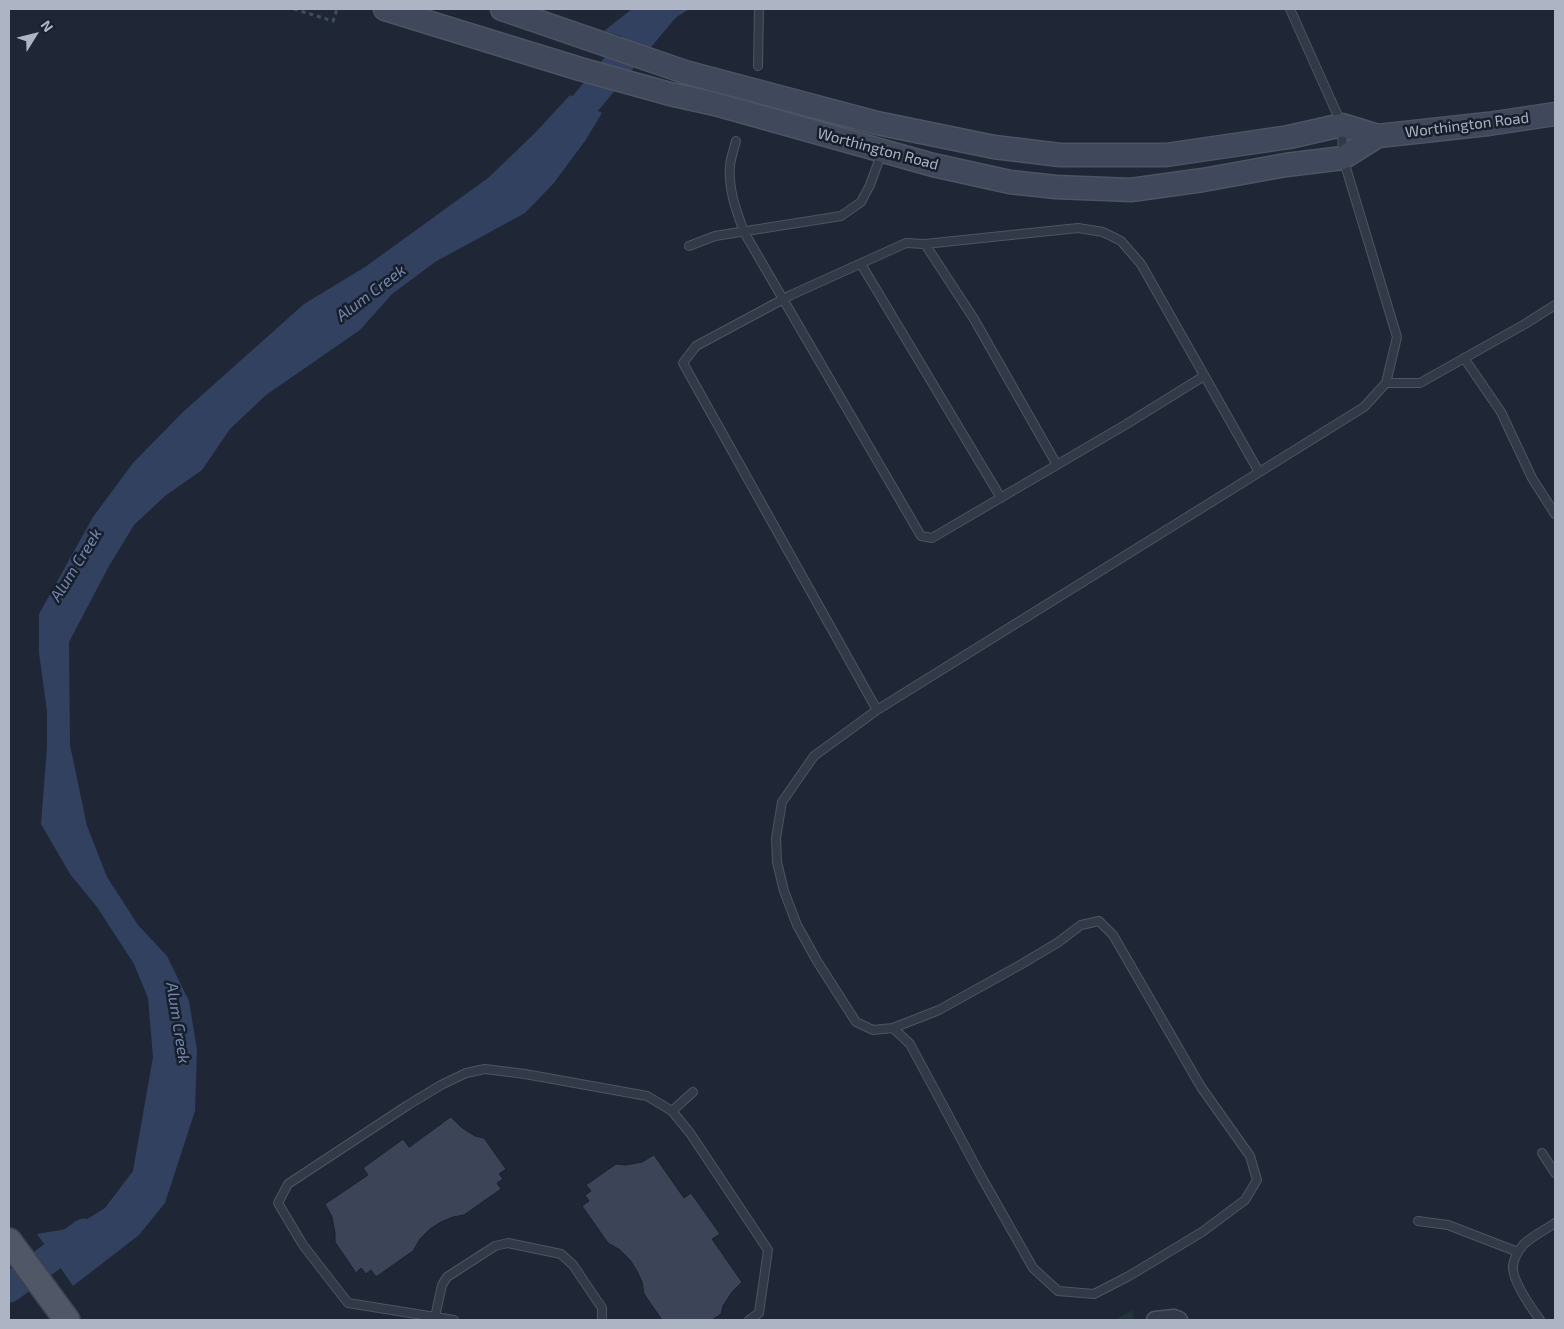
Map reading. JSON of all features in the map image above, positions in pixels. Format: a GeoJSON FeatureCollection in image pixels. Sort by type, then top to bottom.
{"type":"FeatureCollection","features":[{"type":"Feature","properties":{"kind":"main road","name":"Worthington Road"},"geometry":{"type":"LineString","coordinates":[[385,9],[537,56],[670,94],[715,104],[971,174],[1010,182],[1131,190],[1203,180],[1286,165],[1343,158],[1378,136]]}},
{"type":"Feature","properties":{"kind":"main road","name":"Worthington Road"},"geometry":{"type":"LineString","coordinates":[[502,9],[685,72],[877,123],[994,147],[1060,155],[1166,155],[1289,137],[1342,125],[1378,136],[1488,124],[1555,114]]}},
{"type":"Feature","properties":{"kind":"main road"},"geometry":{"type":"LineString","coordinates":[[9,1241],[67,1320]]}},
{"type":"Feature","properties":{"kind":"street"},"geometry":{"type":"LineString","coordinates":[[1155,1320],[1174,1318],[1179,1320]]}},
{"type":"Feature","properties":{"kind":"lane"},"geometry":{"type":"LineString","coordinates":[[758,66],[759,9]]}},
{"type":"Feature","properties":{"kind":"lane"},"geometry":{"type":"LineString","coordinates":[[893,1028],[910,1044],[1033,1268],[1058,1292],[1094,1294],[1130,1276],[1202,1232],[1245,1200],[1257,1180],[1250,1156],[1201,1087],[1113,935],[1099,921],[1080,925],[1057,943],[1020,966],[939,1010],[893,1028],[872,1030],[856,1022],[817,961],[797,925],[784,891],[778,862],[776,838],[782,802],[814,756],[877,710],[1364,407],[1386,383],[1397,337],[1343,158],[1342,125],[1290,9]]}},
{"type":"Feature","properties":{"kind":"lane"},"geometry":{"type":"LineString","coordinates":[[736,141],[730,164],[730,187],[733,203],[744,232],[921,536],[932,538],[1125,425],[1204,376]]}},
{"type":"Feature","properties":{"kind":"lane"},"geometry":{"type":"LineString","coordinates":[[689,246],[715,236],[841,216],[861,202],[870,186],[882,150]]}},
{"type":"Feature","properties":{"kind":"lane"},"geometry":{"type":"LineString","coordinates":[[877,710],[683,363],[696,346],[783,300],[906,243],[925,244],[1078,228],[1103,232],[1121,242],[1140,264],[1259,472]]}},
{"type":"Feature","properties":{"kind":"lane"},"geometry":{"type":"LineString","coordinates":[[925,244],[974,319],[1057,465]]}},
{"type":"Feature","properties":{"kind":"lane"},"geometry":{"type":"LineString","coordinates":[[861,264],[1001,498]]}},
{"type":"Feature","properties":{"kind":"lane"},"geometry":{"type":"LineString","coordinates":[[1386,383],[1420,384],[1555,305]]}},
{"type":"Feature","properties":{"kind":"lane"},"geometry":{"type":"LineString","coordinates":[[1464,358],[1501,412],[1532,478],[1555,514]]}},
{"type":"Feature","properties":{"kind":"lane"},"geometry":{"type":"LineString","coordinates":[[454,1320],[348,1303],[303,1245],[278,1202],[288,1184],[441,1085],[466,1073],[485,1069],[525,1074],[647,1096],[672,1111],[690,1133],[768,1250],[759,1312],[764,1320]]}},
{"type":"Feature","properties":{"kind":"lane"},"geometry":{"type":"LineString","coordinates":[[672,1111],[692,1092]]}},
{"type":"Feature","properties":{"kind":"lane"},"geometry":{"type":"LineString","coordinates":[[1542,1153],[1555,1173]]}},
{"type":"Feature","properties":{"kind":"lane"},"geometry":{"type":"LineString","coordinates":[[1418,1221],[1448,1225],[1518,1252]]}},
{"type":"Feature","properties":{"kind":"lane"},"geometry":{"type":"LineString","coordinates":[[1536,1319],[1514,1275],[1512,1266],[1518,1252],[1531,1238],[1555,1223]]}},
{"type":"Feature","properties":{"kind":"lane"},"geometry":{"type":"LineString","coordinates":[[435,1317],[442,1284],[447,1278],[495,1246],[508,1243],[561,1254],[573,1265],[602,1308],[602,1320]]}},
{"type":"Feature","properties":{"kind":"lane"},"geometry":{"type":"LineString","coordinates":[[749,1320],[759,1312]]}},
{"type":"Feature","properties":{"kind":"path"},"geometry":{"type":"LineString","coordinates":[[294,9],[333,21],[337,9]]}},
{"type":"Feature","properties":{"kind":"green space"},"geometry":{"type":"Polygon","coordinates":[[[1132,1310],[1134,1320],[1115,1320],[1132,1310]]]}},
{"type":"Feature","properties":{"kind":"water"},"geometry":{"type":"Polygon","coordinates":[[[632,9],[689,9],[672,20],[648,44],[604,31],[632,9]]]}},
{"type":"Feature","properties":{"kind":"water"},"geometry":{"type":"Polygon","coordinates":[[[570,95],[602,113],[585,141],[553,184],[525,213],[435,262],[392,294],[360,330],[266,395],[230,429],[202,470],[165,496],[134,525],[109,566],[69,642],[70,745],[87,826],[107,877],[138,925],[167,956],[189,1001],[197,1050],[195,1111],[165,1203],[139,1235],[73,1286],[37,1234],[73,1228],[105,1208],[133,1171],[153,1057],[148,998],[134,964],[97,907],[70,874],[41,824],[47,747],[47,711],[39,653],[39,614],[93,517],[133,463],[183,412],[304,304],[365,267],[488,178],[535,133],[570,95]]]}},
{"type":"Feature","properties":{"kind":"building"},"geometry":{"type":"Polygon","coordinates":[[[451,1117],[461,1127],[475,1136],[484,1138],[506,1169],[499,1174],[503,1179],[497,1183],[501,1189],[464,1215],[453,1217],[430,1229],[420,1239],[413,1251],[376,1277],[371,1270],[366,1274],[361,1268],[356,1273],[335,1242],[332,1217],[325,1204],[368,1175],[363,1168],[403,1139],[409,1147],[451,1117]]]}},
{"type":"Feature","properties":{"kind":"building"},"geometry":{"type":"Polygon","coordinates":[[[654,1155],[684,1198],[691,1193],[720,1234],[712,1239],[742,1282],[732,1292],[723,1306],[721,1314],[712,1320],[662,1320],[644,1294],[642,1282],[630,1260],[620,1250],[608,1243],[582,1206],[589,1201],[585,1195],[591,1191],[586,1185],[616,1164],[626,1165],[642,1162],[654,1155]]]}},
{"type":"Feature","properties":{"kind":"waterway","name":"Alum Creek"},"geometry":{"type":"LineString","coordinates":[[558,132],[584,105],[664,9]]}},
{"type":"Feature","properties":{"kind":"waterway","name":"Alum Creek"},"geometry":{"type":"LineString","coordinates":[[9,1288],[84,1233]]}}]}
